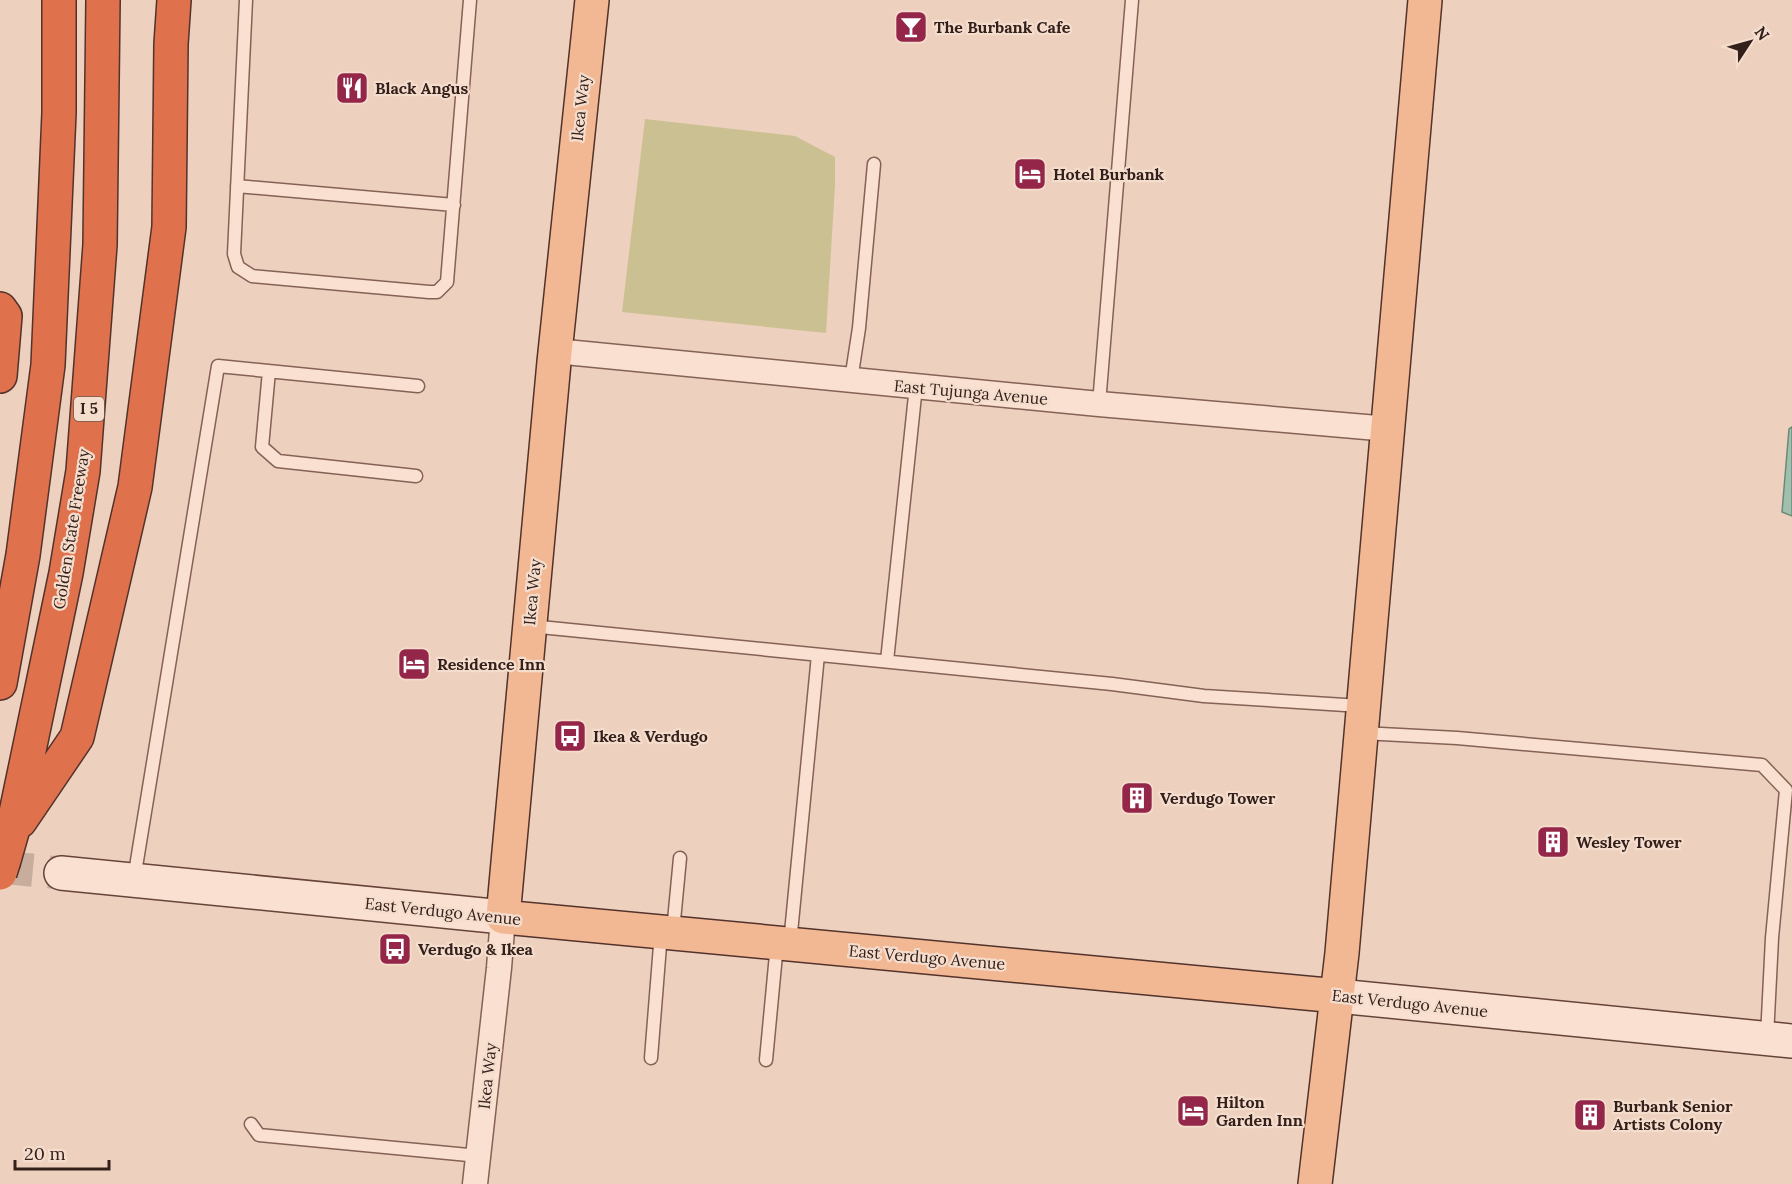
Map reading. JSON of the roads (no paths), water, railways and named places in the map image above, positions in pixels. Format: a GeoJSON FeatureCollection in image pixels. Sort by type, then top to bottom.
{"type":"FeatureCollection","features":[{"type":"Feature","properties":{"kind":"highway"},"geometry":{"type":"LineString","coordinates":[[0,683],[23,555],[48,365],[59,113],[59,0]]}},
{"type":"Feature","properties":{"kind":"highway","name":"Golden State Freeway"},"geometry":{"type":"LineString","coordinates":[[0,873],[18,819],[66,573],[83,471],[100,245],[103,0]]}},
{"type":"Feature","properties":{"kind":"highway"},"geometry":{"type":"LineString","coordinates":[[18,819],[77,737],[135,488],[169,227],[171,44],[174,0]]}},
{"type":"Feature","properties":{"kind":"highway"},"geometry":{"type":"LineString","coordinates":[[0,309],[4,316],[0,376]]}},
{"type":"Feature","properties":{"kind":"main road","name":"Ikea Way"},"geometry":{"type":"LineString","coordinates":[[503,917],[555,351],[592,0]]}},
{"type":"Feature","properties":{"kind":"main road"},"geometry":{"type":"LineString","coordinates":[[1315,1184],[1338,996],[1425,0]]}},
{"type":"Feature","properties":{"kind":"main road","name":"East Verdugo Avenue"},"geometry":{"type":"LineString","coordinates":[[61,873],[1780,1040]]}},
{"type":"Feature","properties":{"kind":"street","name":"East Tujunga Avenue"},"geometry":{"type":"LineString","coordinates":[[555,351],[1099,404],[1389,429]]}},
{"type":"Feature","properties":{"kind":"street","name":"Ikea Way"},"geometry":{"type":"LineString","coordinates":[[475,1184],[503,917]]}},
{"type":"Feature","properties":{"kind":"lane"},"geometry":{"type":"LineString","coordinates":[[246,0],[234,254],[238,267],[252,276],[429,292],[437,292],[447,282],[471,0]]}},
{"type":"Feature","properties":{"kind":"lane"},"geometry":{"type":"LineString","coordinates":[[1099,404],[1132,0]]}},
{"type":"Feature","properties":{"kind":"lane"},"geometry":{"type":"LineString","coordinates":[[851,380],[859,328],[874,164]]}},
{"type":"Feature","properties":{"kind":"lane"},"geometry":{"type":"LineString","coordinates":[[237,186],[453,205]]}},
{"type":"Feature","properties":{"kind":"lane"},"geometry":{"type":"LineString","coordinates":[[133,880],[218,366],[418,386]]}},
{"type":"Feature","properties":{"kind":"lane"},"geometry":{"type":"LineString","coordinates":[[269,371],[262,447],[266,453],[278,461],[416,476]]}},
{"type":"Feature","properties":{"kind":"lane"},"geometry":{"type":"LineString","coordinates":[[887,661],[916,386]]}},
{"type":"Feature","properties":{"kind":"lane"},"geometry":{"type":"LineString","coordinates":[[529,626],[1112,684],[1363,720],[1457,738],[1762,765],[1786,790],[1772,938],[1780,1040]]}},
{"type":"Feature","properties":{"kind":"lane"},"geometry":{"type":"LineString","coordinates":[[765,1060],[784,944],[818,655]]}},
{"type":"Feature","properties":{"kind":"lane"},"geometry":{"type":"LineString","coordinates":[[651,1058],[667,932],[680,858]]}},
{"type":"Feature","properties":{"kind":"lane"},"geometry":{"type":"LineString","coordinates":[[251,1124],[259,1136],[479,1155]]}},
{"type":"Feature","properties":{"kind":"tunnel"},"geometry":{"type":"LineString","coordinates":[[0,867],[61,873]]}},
{"type":"Feature","properties":{"kind":"place","name":"The Burbank Cafe"},"geometry":{"type":"Point","coordinates":[911,27]}},
{"type":"Feature","properties":{"kind":"place","name":"Black Angus"},"geometry":{"type":"Point","coordinates":[352,88]}},
{"type":"Feature","properties":{"kind":"place","name":"Hotel Burbank"},"geometry":{"type":"Point","coordinates":[1030,174]}},
{"type":"Feature","properties":{"kind":"place","name":"Residence Inn"},"geometry":{"type":"Point","coordinates":[414,664]}},
{"type":"Feature","properties":{"kind":"place","name":"Ikea & Verdugo"},"geometry":{"type":"Point","coordinates":[570,736]}},
{"type":"Feature","properties":{"kind":"place","name":"Verdugo Tower"},"geometry":{"type":"Point","coordinates":[1137,798]}},
{"type":"Feature","properties":{"kind":"place","name":"Wesley Tower"},"geometry":{"type":"Point","coordinates":[1553,842]}},
{"type":"Feature","properties":{"kind":"place","name":"Verdugo & Ikea"},"geometry":{"type":"Point","coordinates":[395,949]}},
{"type":"Feature","properties":{"kind":"place","name":"Hilton Garden Inn"},"geometry":{"type":"Point","coordinates":[1193,1111]}},
{"type":"Feature","properties":{"kind":"place","name":"Burbank Senior Artists Colony"},"geometry":{"type":"Point","coordinates":[1590,1115]}}]}
